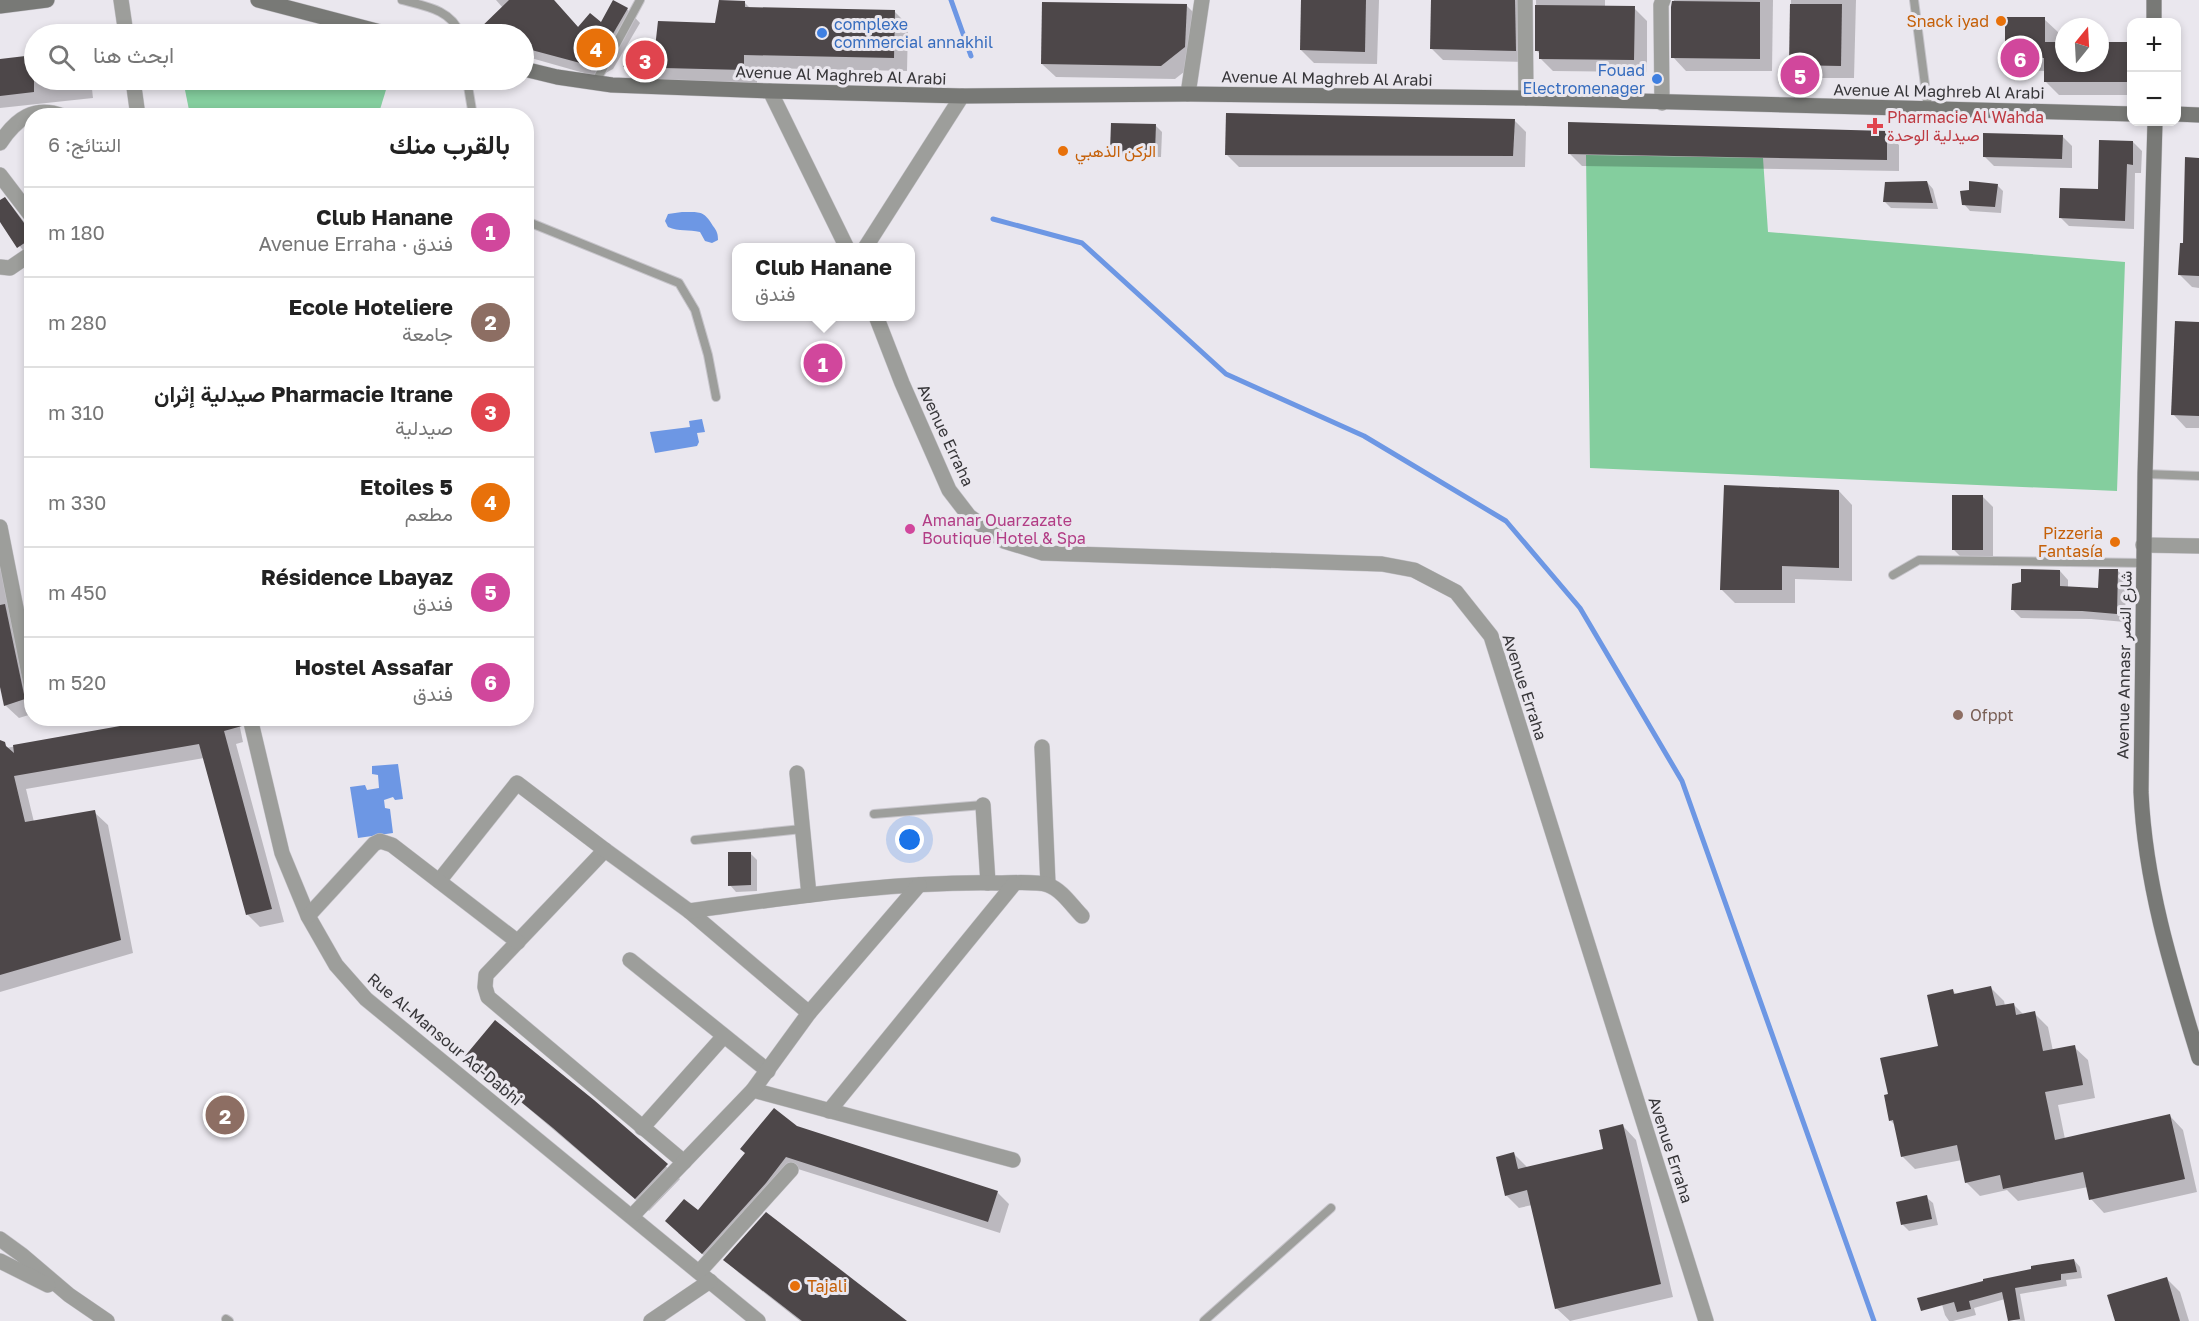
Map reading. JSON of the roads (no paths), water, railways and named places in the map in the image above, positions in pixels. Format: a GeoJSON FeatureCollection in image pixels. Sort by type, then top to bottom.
{"type":"FeatureCollection","features":[{"type":"Feature","properties":{"kind":"main road"},"geometry":{"type":"LineString","coordinates":[[0,6],[47,0]]}},
{"type":"Feature","properties":{"kind":"main road"},"geometry":{"type":"LineString","coordinates":[[258,0],[277,2],[353,24]]}},
{"type":"Feature","properties":{"kind":"main road"},"geometry":{"type":"LineString","coordinates":[[2154,0],[2154,18]]}},
{"type":"Feature","properties":{"kind":"main road","name":"Avenue Al Maghreb Al Arabi"},"geometry":{"type":"LineString","coordinates":[[534,71],[595,83],[770,91],[962,96],[1188,94],[1526,98],[2127,114]]}},
{"type":"Feature","properties":{"kind":"main road"},"geometry":{"type":"LineString","coordinates":[[2181,114],[2199,115]]}},
{"type":"Feature","properties":{"kind":"main road","name":"Avenue Annasr شارع النصر"},"geometry":{"type":"LineString","coordinates":[[2155,126],[2143,545],[2141,792],[2144,844],[2156,910],[2199,1058]]}},
{"type":"Feature","properties":{"kind":"street"},"geometry":{"type":"LineString","coordinates":[[121,0],[125,24]]}},
{"type":"Feature","properties":{"kind":"street"},"geometry":{"type":"LineString","coordinates":[[1188,94],[1202,0]]}},
{"type":"Feature","properties":{"kind":"street"},"geometry":{"type":"LineString","coordinates":[[1525,0],[1526,98]]}},
{"type":"Feature","properties":{"kind":"street"},"geometry":{"type":"LineString","coordinates":[[1662,103],[1660,5],[1663,0]]}},
{"type":"Feature","properties":{"kind":"street"},"geometry":{"type":"LineString","coordinates":[[134,90],[137,108]]}},
{"type":"Feature","properties":{"kind":"street"},"geometry":{"type":"LineString","coordinates":[[770,91],[845,243]]}},
{"type":"Feature","properties":{"kind":"street"},"geometry":{"type":"LineString","coordinates":[[868,243],[962,96]]}},
{"type":"Feature","properties":{"kind":"street"},"geometry":{"type":"LineString","coordinates":[[0,143],[10,128],[24,118]]}},
{"type":"Feature","properties":{"kind":"street"},"geometry":{"type":"LineString","coordinates":[[0,175],[24,206]]}},
{"type":"Feature","properties":{"kind":"street"},"geometry":{"type":"LineString","coordinates":[[0,267],[10,268],[24,258]]}},
{"type":"Feature","properties":{"kind":"street","name":"Avenue Erraha"},"geometry":{"type":"LineString","coordinates":[[878,321],[906,394],[949,490],[969,516],[1004,541],[1043,554],[1382,564],[1414,570],[1456,592],[1491,636],[1706,1321]]}},
{"type":"Feature","properties":{"kind":"street"},"geometry":{"type":"LineString","coordinates":[[0,527],[24,648]]}},
{"type":"Feature","properties":{"kind":"street"},"geometry":{"type":"LineString","coordinates":[[2143,545],[2199,546]]}},
{"type":"Feature","properties":{"kind":"street","name":"Rue Al-Mansour Ad-Dabhi"},"geometry":{"type":"LineString","coordinates":[[252,726],[282,853],[308,916],[336,965],[366,999],[758,1321]]}},
{"type":"Feature","properties":{"kind":"street"},"geometry":{"type":"LineString","coordinates":[[1042,747],[1047,884]]}},
{"type":"Feature","properties":{"kind":"street"},"geometry":{"type":"LineString","coordinates":[[797,773],[809,895]]}},
{"type":"Feature","properties":{"kind":"street"},"geometry":{"type":"LineString","coordinates":[[439,881],[517,783],[689,911],[809,1013]]}},
{"type":"Feature","properties":{"kind":"street"},"geometry":{"type":"LineString","coordinates":[[983,805],[988,883]]}},
{"type":"Feature","properties":{"kind":"street"},"geometry":{"type":"LineString","coordinates":[[308,916],[374,843],[380,841],[392,845],[518,942]]}},
{"type":"Feature","properties":{"kind":"street"},"geometry":{"type":"LineString","coordinates":[[605,850],[486,975],[485,987],[488,997],[684,1162]]}},
{"type":"Feature","properties":{"kind":"street"},"geometry":{"type":"LineString","coordinates":[[689,911],[809,895],[919,885],[988,883],[1047,884],[1058,891],[1082,916]]}},
{"type":"Feature","properties":{"kind":"street"},"geometry":{"type":"LineString","coordinates":[[829,1111],[1014,884]]}},
{"type":"Feature","properties":{"kind":"street"},"geometry":{"type":"LineString","coordinates":[[632,1216],[753,1090],[809,1013],[919,885]]}},
{"type":"Feature","properties":{"kind":"street"},"geometry":{"type":"LineString","coordinates":[[630,960],[768,1071]]}},
{"type":"Feature","properties":{"kind":"street"},"geometry":{"type":"LineString","coordinates":[[642,1128],[724,1036]]}},
{"type":"Feature","properties":{"kind":"street"},"geometry":{"type":"LineString","coordinates":[[753,1090],[1012,1160]]}},
{"type":"Feature","properties":{"kind":"street"},"geometry":{"type":"LineString","coordinates":[[651,1321],[704,1276],[791,1170]]}},
{"type":"Feature","properties":{"kind":"street"},"geometry":{"type":"LineString","coordinates":[[0,1239],[69,1295],[107,1321]]}},
{"type":"Feature","properties":{"kind":"street"},"geometry":{"type":"LineString","coordinates":[[0,1261],[69,1295]]}},
{"type":"Feature","properties":{"kind":"lane"},"geometry":{"type":"LineString","coordinates":[[402,0],[439,10],[454,24]]}},
{"type":"Feature","properties":{"kind":"lane"},"geometry":{"type":"LineString","coordinates":[[595,83],[640,0]]}},
{"type":"Feature","properties":{"kind":"lane"},"geometry":{"type":"LineString","coordinates":[[1914,0],[1928,108]]}},
{"type":"Feature","properties":{"kind":"lane"},"geometry":{"type":"LineString","coordinates":[[469,90],[472,108]]}},
{"type":"Feature","properties":{"kind":"lane"},"geometry":{"type":"LineString","coordinates":[[534,224],[679,283],[695,310],[708,355],[716,397]]}},
{"type":"Feature","properties":{"kind":"lane"},"geometry":{"type":"LineString","coordinates":[[2145,474],[2199,476]]}},
{"type":"Feature","properties":{"kind":"lane"},"geometry":{"type":"LineString","coordinates":[[1893,574],[1919,560],[2143,563]]}},
{"type":"Feature","properties":{"kind":"lane"},"geometry":{"type":"LineString","coordinates":[[874,814],[983,805]]}},
{"type":"Feature","properties":{"kind":"lane"},"geometry":{"type":"LineString","coordinates":[[695,840],[802,829]]}},
{"type":"Feature","properties":{"kind":"lane"},"geometry":{"type":"LineString","coordinates":[[1204,1321],[1331,1208]]}},
{"type":"Feature","properties":{"kind":"water"},"geometry":{"type":"Polygon","coordinates":[[[697,212],[704,215],[715,229],[718,240],[712,243],[705,241],[700,232],[668,227],[665,221],[668,214],[697,212]]]}},
{"type":"Feature","properties":{"kind":"water"},"geometry":{"type":"Polygon","coordinates":[[[702,419],[705,432],[697,433],[699,442],[697,446],[655,453],[650,432],[690,427],[689,421],[702,419]]]}},
{"type":"Feature","properties":{"kind":"water"},"geometry":{"type":"Polygon","coordinates":[[[398,764],[403,799],[395,800],[393,797],[384,800],[385,808],[390,809],[393,833],[358,838],[350,787],[365,785],[367,790],[379,788],[378,775],[372,774],[372,766],[398,764]]]}},
{"type":"Feature","properties":{"kind":"waterway"},"geometry":{"type":"LineString","coordinates":[[951,0],[971,56]]}},
{"type":"Feature","properties":{"kind":"waterway"},"geometry":{"type":"LineString","coordinates":[[993,219],[1082,243],[1226,374],[1364,436],[1506,521],[1580,608],[1682,781],[1874,1321]]}},
{"type":"Feature","properties":{"kind":"place","name":"Snack iyad"},"geometry":{"type":"Point","coordinates":[2001,21]}},
{"type":"Feature","properties":{"kind":"place","name":"complexe commercial annakhil"},"geometry":{"type":"Point","coordinates":[822,33]}},
{"type":"Feature","properties":{"kind":"place","name":"Etoiles 5"},"geometry":{"type":"Point","coordinates":[596,48]}},
{"type":"Feature","properties":{"kind":"place","name":"Hostel Assafar"},"geometry":{"type":"Point","coordinates":[2020,58]}},
{"type":"Feature","properties":{"kind":"place","name":"Pharmacie Itrane صيدلية إثران"},"geometry":{"type":"Point","coordinates":[645,60]}},
{"type":"Feature","properties":{"kind":"place","name":"Résidence Lbayaz"},"geometry":{"type":"Point","coordinates":[1800,75]}},
{"type":"Feature","properties":{"kind":"place","name":"Fouad Electromenager"},"geometry":{"type":"Point","coordinates":[1657,79]}},
{"type":"Feature","properties":{"kind":"place","name":"Pharmacie Al Wahda صيدلية الوحدة"},"geometry":{"type":"Point","coordinates":[1875,126]}},
{"type":"Feature","properties":{"kind":"place","name":"الركن الذهبي"},"geometry":{"type":"Point","coordinates":[1063,151]}},
{"type":"Feature","properties":{"kind":"place","name":"Club Hanane"},"geometry":{"type":"Point","coordinates":[823,363]}},
{"type":"Feature","properties":{"kind":"place","name":"Amanar Ouarzazate Boutique Hotel & Spa"},"geometry":{"type":"Point","coordinates":[910,529]}},
{"type":"Feature","properties":{"kind":"place","name":"Pizzeria Fantasía"},"geometry":{"type":"Point","coordinates":[2115,542]}},
{"type":"Feature","properties":{"kind":"place","name":"Ofppt"},"geometry":{"type":"Point","coordinates":[1958,715]}},
{"type":"Feature","properties":{"kind":"place","name":"Ecole Hoteliere"},"geometry":{"type":"Point","coordinates":[225,1115]}},
{"type":"Feature","properties":{"kind":"place","name":"Tajali"},"geometry":{"type":"Point","coordinates":[795,1286]}}]}
